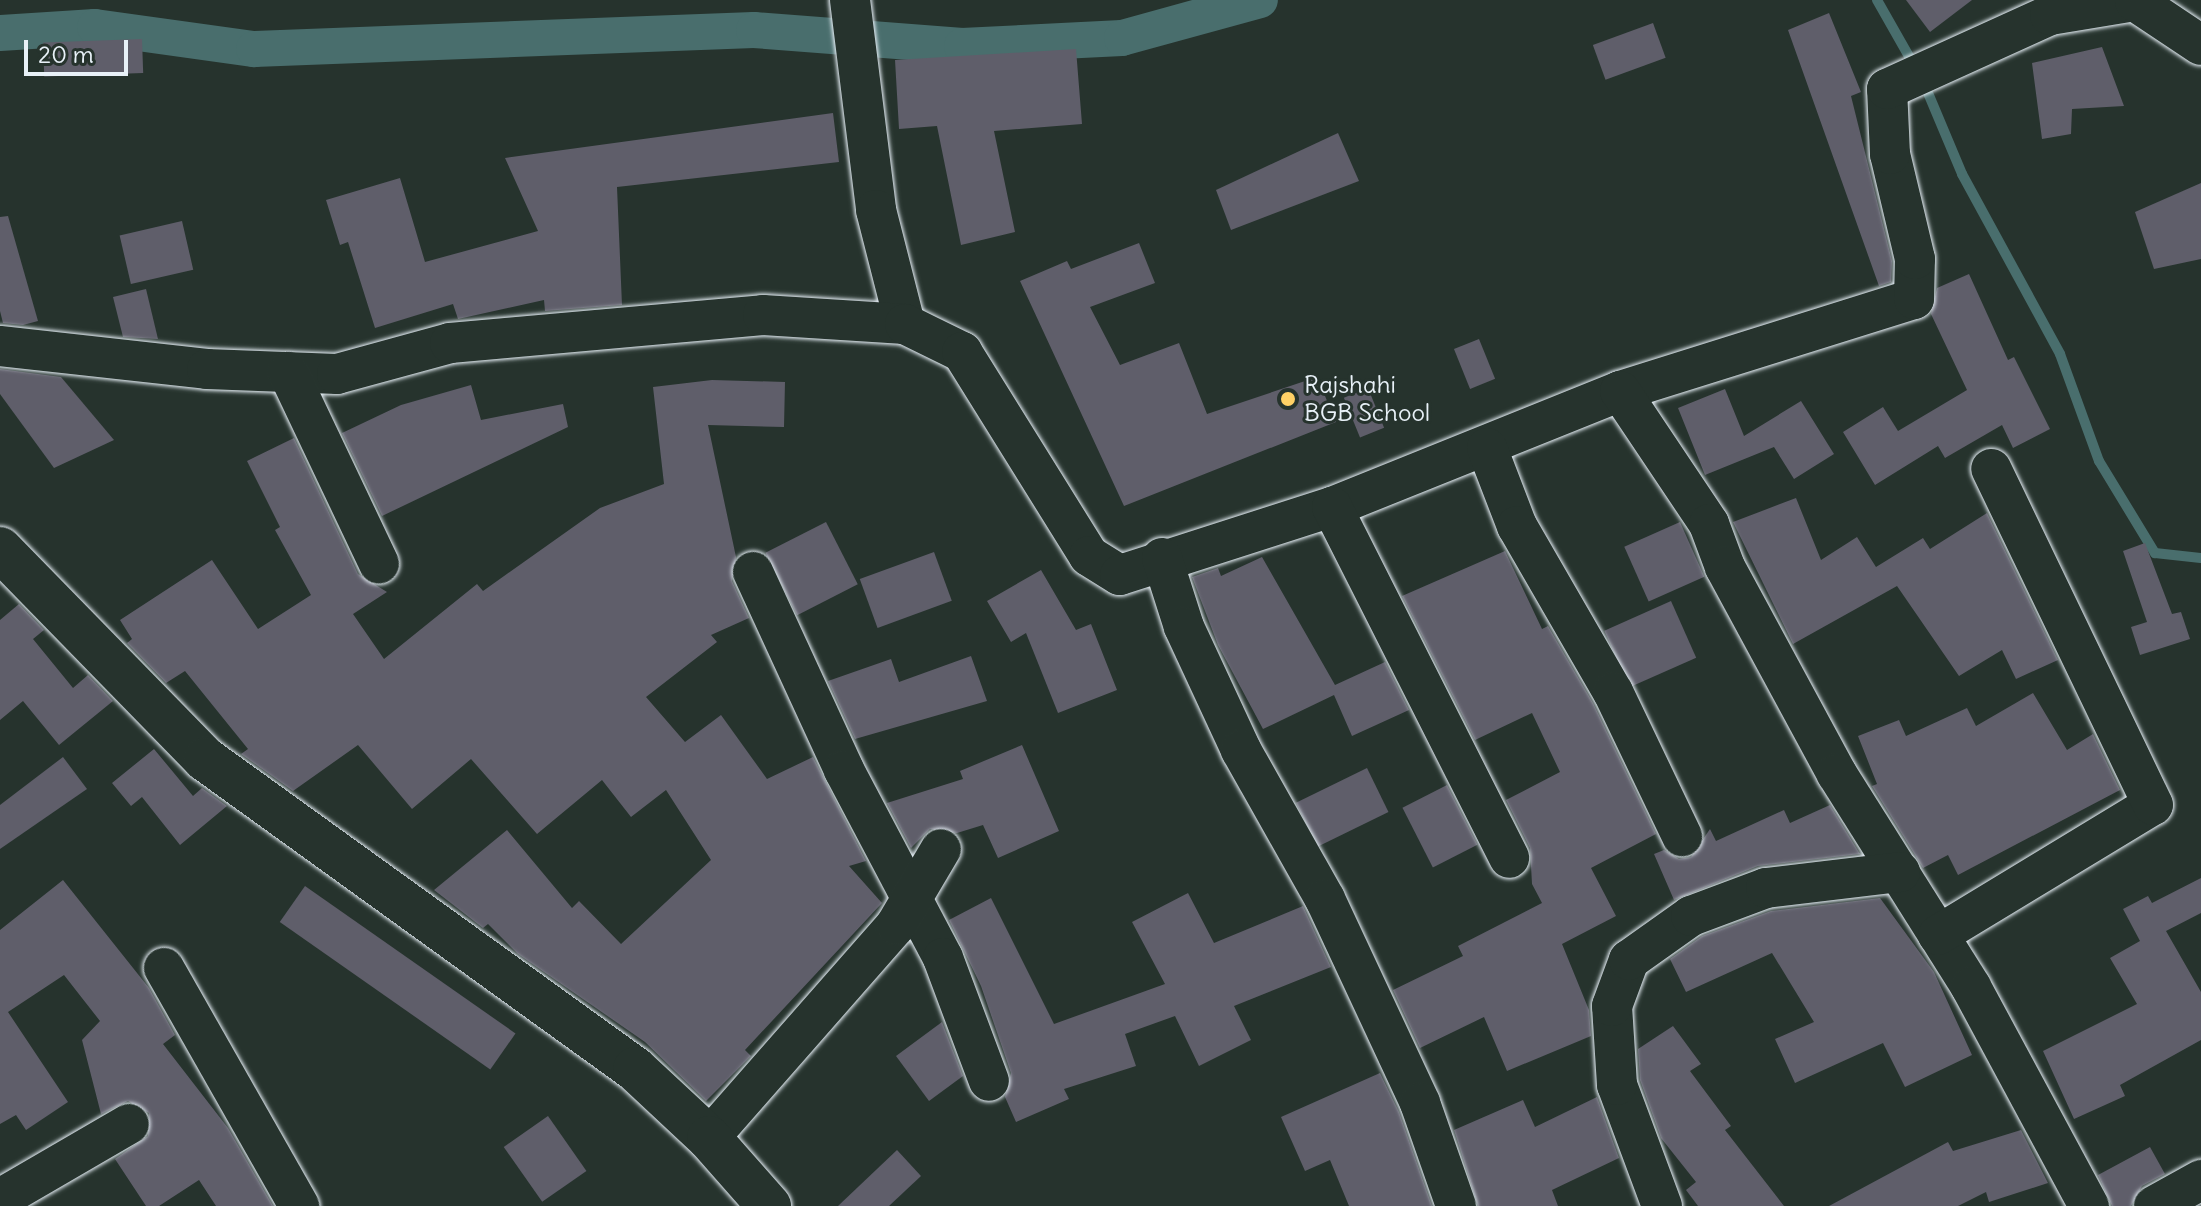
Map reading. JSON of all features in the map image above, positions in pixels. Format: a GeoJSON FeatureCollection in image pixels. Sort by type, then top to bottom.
{"type":"FeatureCollection","features":[{"type":"Feature","properties":{"kind":"street"},"geometry":{"type":"LineString","coordinates":[[0,346],[337,374],[450,343],[763,315],[905,324],[962,352],[1089,556],[1120,575],[1162,558],[1332,507],[1487,448],[1620,391],[1914,299],[1915,259],[1890,154],[1887,89],[2050,15],[2135,1],[2201,45]]}},
{"type":"Feature","properties":{"kind":"street"},"geometry":{"type":"LineString","coordinates":[[852,2],[856,78],[876,210],[905,324]]}},
{"type":"Feature","properties":{"kind":"street"},"geometry":{"type":"LineString","coordinates":[[288,372],[379,564]]}},
{"type":"Feature","properties":{"kind":"street"},"geometry":{"type":"LineString","coordinates":[[1620,391],[1709,524],[1725,567],[1829,760],[1938,935],[2089,1206]]}},
{"type":"Feature","properties":{"kind":"street"},"geometry":{"type":"LineString","coordinates":[[1487,448],[1517,526],[1613,692],[1682,836]]}},
{"type":"Feature","properties":{"kind":"street"},"geometry":{"type":"LineString","coordinates":[[1938,935],[2153,805],[1991,469]]}},
{"type":"Feature","properties":{"kind":"street"},"geometry":{"type":"LineString","coordinates":[[1332,507],[1509,858]]}},
{"type":"Feature","properties":{"kind":"street"},"geometry":{"type":"LineString","coordinates":[[0,549],[205,759],[635,1069],[709,1138],[769,1206]]}},
{"type":"Feature","properties":{"kind":"street"},"geometry":{"type":"LineString","coordinates":[[1162,558],[1184,627],[1241,750],[1325,899],[1420,1103],[1456,1206]]}},
{"type":"Feature","properties":{"kind":"street"},"geometry":{"type":"LineString","coordinates":[[753,572],[911,900],[943,958],[989,1081]]}},
{"type":"Feature","properties":{"kind":"street"},"geometry":{"type":"LineString","coordinates":[[709,1138],[896,925],[941,849]]}},
{"type":"Feature","properties":{"kind":"street"},"geometry":{"type":"LineString","coordinates":[[1662,1206],[1617,1085],[1612,1006],[1629,960],[1691,916],[1766,888],[1900,872]]}},
{"type":"Feature","properties":{"kind":"street"},"geometry":{"type":"LineString","coordinates":[[164,968],[299,1206]]}},
{"type":"Feature","properties":{"kind":"street"},"geometry":{"type":"LineString","coordinates":[[23,1196],[129,1124]]}},
{"type":"Feature","properties":{"kind":"street"},"geometry":{"type":"LineString","coordinates":[[2154,1206],[2201,1180]]}},
{"type":"Feature","properties":{"kind":"building"},"geometry":{"type":"Polygon","coordinates":[[[1906,0],[1972,0],[1930,32],[1906,0]]]}},
{"type":"Feature","properties":{"kind":"building"},"geometry":{"type":"Polygon","coordinates":[[[1829,13],[1861,92],[1851,96],[1892,261],[1891,282],[1879,286],[1788,30],[1829,13]]]}},
{"type":"Feature","properties":{"kind":"building"},"geometry":{"type":"Polygon","coordinates":[[[1653,23],[1666,58],[1606,80],[1593,45],[1653,23]]]}},
{"type":"Feature","properties":{"kind":"building"},"geometry":{"type":"Polygon","coordinates":[[[142,39],[143,73],[44,76],[43,42],[142,39]]]}},
{"type":"Feature","properties":{"kind":"building"},"geometry":{"type":"Polygon","coordinates":[[[2102,47],[2124,106],[2072,109],[2071,134],[2042,139],[2032,63],[2102,47]]]}},
{"type":"Feature","properties":{"kind":"building"},"geometry":{"type":"Polygon","coordinates":[[[1076,49],[1082,124],[994,131],[1015,232],[961,245],[937,126],[899,129],[895,60],[1076,49]]]}},
{"type":"Feature","properties":{"kind":"building"},"geometry":{"type":"Polygon","coordinates":[[[833,113],[839,162],[617,187],[622,305],[545,311],[544,300],[458,319],[453,304],[375,328],[348,242],[340,245],[326,200],[400,178],[425,262],[538,231],[505,158],[833,113]]]}},
{"type":"Feature","properties":{"kind":"building"},"geometry":{"type":"Polygon","coordinates":[[[1338,133],[1359,181],[1231,230],[1216,190],[1338,133]]]}},
{"type":"Feature","properties":{"kind":"building"},"geometry":{"type":"Polygon","coordinates":[[[2201,183],[2201,259],[2154,269],[2135,212],[2201,183]]]}},
{"type":"Feature","properties":{"kind":"building"},"geometry":{"type":"Polygon","coordinates":[[[8,216],[38,321],[23,325],[3,323],[0,311],[0,217],[8,216]]]}},
{"type":"Feature","properties":{"kind":"building"},"geometry":{"type":"Polygon","coordinates":[[[182,221],[193,270],[131,284],[120,235],[182,221]]]}},
{"type":"Feature","properties":{"kind":"building","name":"Rajshahi BGB School"},"geometry":{"type":"Polygon","coordinates":[[[1139,243],[1155,283],[1090,307],[1120,365],[1179,343],[1207,414],[1317,377],[1336,422],[1124,506],[1020,281],[1067,261],[1071,269],[1139,243]]]}},
{"type":"Feature","properties":{"kind":"building"},"geometry":{"type":"Polygon","coordinates":[[[1969,274],[2008,360],[2014,357],[2050,429],[2013,448],[2002,425],[1945,458],[1938,446],[1875,485],[1843,432],[1883,407],[1898,431],[1967,390],[1931,314],[1937,288],[1969,274]]]}},
{"type":"Feature","properties":{"kind":"building"},"geometry":{"type":"Polygon","coordinates":[[[146,289],[158,339],[123,337],[113,297],[146,289]]]}},
{"type":"Feature","properties":{"kind":"building"},"geometry":{"type":"Polygon","coordinates":[[[1479,339],[1495,379],[1470,389],[1454,349],[1479,339]]]}},
{"type":"Feature","properties":{"kind":"building"},"geometry":{"type":"Polygon","coordinates":[[[0,369],[61,377],[114,440],[54,468],[0,394],[0,369]]]}},
{"type":"Feature","properties":{"kind":"building"},"geometry":{"type":"Polygon","coordinates":[[[712,380],[785,382],[784,427],[708,425],[736,557],[732,581],[749,618],[711,635],[717,642],[646,697],[685,742],[721,715],[767,779],[813,757],[866,861],[849,866],[882,903],[745,1050],[751,1056],[706,1101],[645,1042],[518,954],[488,924],[483,928],[434,890],[507,830],[572,908],[579,901],[621,944],[711,860],[666,790],[631,817],[602,780],[537,834],[471,759],[412,809],[358,745],[293,791],[241,754],[248,749],[185,671],[166,683],[127,643],[132,639],[120,620],[212,560],[258,629],[311,595],[275,530],[280,527],[247,461],[294,438],[358,574],[387,592],[353,614],[384,659],[477,584],[483,591],[600,508],[664,484],[653,387],[712,380]]]}},
{"type":"Feature","properties":{"kind":"building"},"geometry":{"type":"Polygon","coordinates":[[[471,385],[481,420],[563,404],[568,427],[382,516],[342,433],[401,405],[471,385]]]}},
{"type":"Feature","properties":{"kind":"building"},"geometry":{"type":"Polygon","coordinates":[[[1368,388],[1384,428],[1360,438],[1344,398],[1368,388]]]}},
{"type":"Feature","properties":{"kind":"building"},"geometry":{"type":"Polygon","coordinates":[[[1725,389],[1744,436],[1801,401],[1834,454],[1794,479],[1774,447],[1705,475],[1678,408],[1725,389]]]}},
{"type":"Feature","properties":{"kind":"building"},"geometry":{"type":"Polygon","coordinates":[[[1796,498],[1821,560],[1857,537],[1876,567],[1923,538],[1930,549],[1987,513],[2058,660],[2016,679],[2002,650],[1959,676],[1897,586],[1793,644],[1733,522],[1796,498]]]}},
{"type":"Feature","properties":{"kind":"building"},"geometry":{"type":"Polygon","coordinates":[[[826,522],[858,584],[797,615],[765,553],[826,522]]]}},
{"type":"Feature","properties":{"kind":"building"},"geometry":{"type":"Polygon","coordinates":[[[1680,522],[1704,577],[1649,602],[1624,547],[1680,522]]]}},
{"type":"Feature","properties":{"kind":"building"},"geometry":{"type":"Polygon","coordinates":[[[2145,543],[2172,614],[2181,612],[2190,639],[2140,655],[2131,627],[2147,622],[2123,551],[2145,543]]]}},
{"type":"Feature","properties":{"kind":"building"},"geometry":{"type":"Polygon","coordinates":[[[1505,551],[1542,629],[1548,626],[1593,703],[1656,834],[1591,868],[1616,916],[1562,944],[1589,1010],[1591,1036],[1507,1071],[1484,1017],[1420,1048],[1393,990],[1463,956],[1458,946],[1542,903],[1532,884],[1530,848],[1506,800],[1560,772],[1532,713],[1475,740],[1402,596],[1505,551]]]}},
{"type":"Feature","properties":{"kind":"building"},"geometry":{"type":"Polygon","coordinates":[[[934,552],[952,601],[878,628],[860,579],[934,552]]]}},
{"type":"Feature","properties":{"kind":"building"},"geometry":{"type":"Polygon","coordinates":[[[1262,557],[1335,685],[1385,662],[1409,710],[1352,736],[1334,695],[1263,729],[1218,645],[1192,577],[1218,568],[1221,576],[1262,557]]]}},
{"type":"Feature","properties":{"kind":"building"},"geometry":{"type":"Polygon","coordinates":[[[1041,570],[1076,630],[1091,624],[1117,690],[1058,713],[1026,633],[1011,642],[987,601],[1041,570]]]}},
{"type":"Feature","properties":{"kind":"building"},"geometry":{"type":"Polygon","coordinates":[[[1671,601],[1696,658],[1630,687],[1604,631],[1671,601]]]}},
{"type":"Feature","properties":{"kind":"building"},"geometry":{"type":"Polygon","coordinates":[[[19,604],[44,630],[33,639],[73,688],[88,675],[113,701],[59,745],[23,701],[0,720],[0,620],[19,604]]]}},
{"type":"Feature","properties":{"kind":"building"},"geometry":{"type":"Polygon","coordinates":[[[971,656],[987,701],[855,739],[828,681],[891,659],[899,682],[971,656]]]}},
{"type":"Feature","properties":{"kind":"building"},"geometry":{"type":"Polygon","coordinates":[[[2033,693],[2067,750],[2093,734],[2120,790],[1958,875],[1948,855],[1923,868],[1872,786],[1877,784],[1858,736],[1899,720],[1906,736],[1967,708],[1976,726],[2033,693]]]}},
{"type":"Feature","properties":{"kind":"building"},"geometry":{"type":"Polygon","coordinates":[[[1022,745],[1059,831],[998,858],[983,825],[957,833],[930,829],[911,848],[887,803],[963,779],[960,771],[1022,745]]]}},
{"type":"Feature","properties":{"kind":"building"},"geometry":{"type":"Polygon","coordinates":[[[154,749],[193,796],[202,788],[227,806],[180,845],[142,797],[131,806],[112,783],[154,749]]]}},
{"type":"Feature","properties":{"kind":"building"},"geometry":{"type":"Polygon","coordinates":[[[63,757],[87,789],[0,849],[0,805],[63,757]]]}},
{"type":"Feature","properties":{"kind":"building"},"geometry":{"type":"Polygon","coordinates":[[[1367,768],[1388,812],[1317,847],[1296,803],[1367,768]]]}},
{"type":"Feature","properties":{"kind":"building"},"geometry":{"type":"Polygon","coordinates":[[[1447,785],[1477,845],[1433,867],[1402,808],[1447,785]]]}},
{"type":"Feature","properties":{"kind":"building"},"geometry":{"type":"Polygon","coordinates":[[[1830,805],[1860,854],[1758,866],[1674,900],[1654,854],[1664,850],[1679,859],[1691,857],[1710,829],[1716,841],[1784,810],[1790,823],[1830,805]]]}},
{"type":"Feature","properties":{"kind":"building"},"geometry":{"type":"Polygon","coordinates":[[[2201,878],[2201,913],[2166,931],[2201,992],[2201,1040],[2120,1085],[2125,1096],[2074,1119],[2043,1051],[2137,1004],[2110,958],[2140,941],[2123,909],[2148,896],[2152,903],[2201,878]]]}},
{"type":"Feature","properties":{"kind":"building"},"geometry":{"type":"Polygon","coordinates":[[[63,880],[149,988],[175,1035],[163,1044],[228,1128],[273,1206],[216,1206],[199,1180],[159,1206],[146,1206],[115,1159],[148,1136],[149,1113],[128,1101],[101,1114],[82,1040],[100,1021],[64,975],[8,1012],[68,1102],[26,1130],[16,1115],[0,1124],[0,930],[63,880]]]}},
{"type":"Feature","properties":{"kind":"building"},"geometry":{"type":"Polygon","coordinates":[[[305,886],[516,1033],[490,1069],[280,922],[305,886]]]}},
{"type":"Feature","properties":{"kind":"building"},"geometry":{"type":"Polygon","coordinates":[[[1188,893],[1214,943],[1303,906],[1331,967],[1234,1006],[1251,1040],[1199,1066],[1175,1016],[1125,1034],[1136,1066],[1064,1089],[1069,1099],[1016,1122],[1005,1097],[1011,1073],[981,986],[949,920],[991,898],[1054,1024],[1165,984],[1132,922],[1188,893]]]}},
{"type":"Feature","properties":{"kind":"building"},"geometry":{"type":"Polygon","coordinates":[[[1880,898],[1934,972],[1972,1055],[1905,1087],[1883,1043],[1795,1083],[1775,1039],[1814,1022],[1772,953],[1686,992],[1670,959],[1702,936],[1771,911],[1880,898]]]}},
{"type":"Feature","properties":{"kind":"building"},"geometry":{"type":"Polygon","coordinates":[[[942,1022],[963,1076],[929,1101],[896,1056],[942,1022]]]}},
{"type":"Feature","properties":{"kind":"building"},"geometry":{"type":"Polygon","coordinates":[[[1673,1026],[1701,1064],[1690,1071],[1731,1126],[1725,1130],[1784,1206],[1698,1206],[1686,1190],[1696,1182],[1661,1138],[1640,1080],[1638,1049],[1673,1026]]]}},
{"type":"Feature","properties":{"kind":"building"},"geometry":{"type":"Polygon","coordinates":[[[1380,1073],[1399,1112],[1432,1206],[1349,1206],[1330,1160],[1305,1171],[1281,1117],[1380,1073]]]}},
{"type":"Feature","properties":{"kind":"building"},"geometry":{"type":"Polygon","coordinates":[[[1597,1097],[1619,1158],[1552,1190],[1558,1206],[1478,1206],[1454,1130],[1523,1100],[1535,1127],[1597,1097]]]}},
{"type":"Feature","properties":{"kind":"building"},"geometry":{"type":"Polygon","coordinates":[[[548,1116],[586,1171],[542,1202],[504,1147],[548,1116]]]}},
{"type":"Feature","properties":{"kind":"building"},"geometry":{"type":"Polygon","coordinates":[[[2021,1130],[2048,1183],[1989,1202],[1986,1192],[1958,1206],[1829,1206],[1948,1142],[1953,1151],[2021,1130]]]}},
{"type":"Feature","properties":{"kind":"building"},"geometry":{"type":"Polygon","coordinates":[[[2150,1147],[2165,1174],[2142,1186],[2131,1206],[2112,1206],[2098,1175],[2150,1147]]]}},
{"type":"Feature","properties":{"kind":"building"},"geometry":{"type":"Polygon","coordinates":[[[897,1150],[921,1176],[889,1206],[838,1206],[897,1150]]]}},
{"type":"Feature","properties":{"kind":"waterway"},"geometry":{"type":"LineString","coordinates":[[0,33],[95,27],[254,49],[754,30],[962,46],[1122,38],[1260,0]]}},
{"type":"Feature","properties":{"kind":"waterway"},"geometry":{"type":"LineString","coordinates":[[1877,0],[1915,67]]}},
{"type":"Feature","properties":{"kind":"waterway"},"geometry":{"type":"LineString","coordinates":[[1923,81],[1962,174],[2060,354],[2099,461],[2155,553],[2201,558]]}},
{"type":"Feature","properties":{"kind":"place","name":"Rajshahi BGB School"},"geometry":{"type":"Point","coordinates":[1288,399]}}]}
